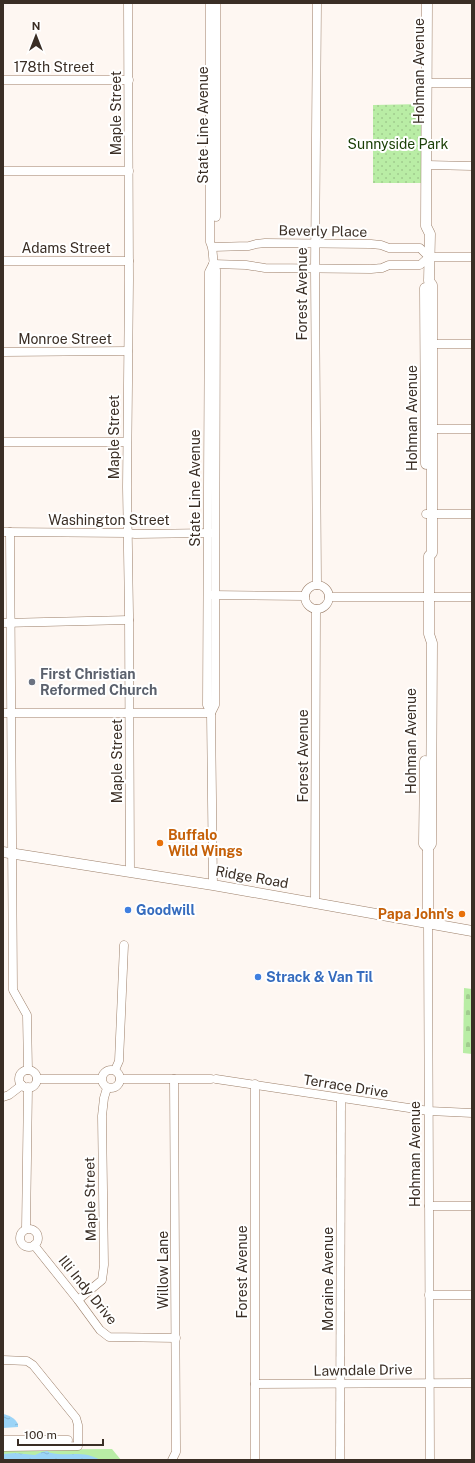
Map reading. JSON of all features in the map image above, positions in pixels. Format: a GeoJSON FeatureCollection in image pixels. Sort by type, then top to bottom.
{"type":"FeatureCollection","features":[{"type":"Feature","properties":{"kind":"main road","name":"Hohman Avenue"},"geometry":{"type":"LineString","coordinates":[[427,3],[430,83],[430,166],[426,226],[430,234],[430,257],[429,281],[425,285],[429,344],[429,514],[426,552],[429,556],[429,634],[425,643],[424,844],[428,848],[428,923]]}},
{"type":"Feature","properties":{"kind":"main road","name":"Hohman Avenue"},"geometry":{"type":"LineString","coordinates":[[430,83],[433,3]]}},
{"type":"Feature","properties":{"kind":"main road","name":"Ridge Road"},"geometry":{"type":"LineString","coordinates":[[8,852],[315,902],[472,931]]}},
{"type":"Feature","properties":{"kind":"street","name":"Maple Street"},"geometry":{"type":"LineString","coordinates":[[128,3],[129,261],[127,442],[130,872]]}},
{"type":"Feature","properties":{"kind":"street","name":"State Line Avenue"},"geometry":{"type":"LineString","coordinates":[[210,3],[213,89]]}},
{"type":"Feature","properties":{"kind":"street","name":"State Line Avenue"},"geometry":{"type":"LineString","coordinates":[[213,885],[211,712],[207,705],[211,595],[212,408],[216,270],[213,264],[213,247],[210,242],[216,3]]}},
{"type":"Feature","properties":{"kind":"street","name":"Forest Avenue"},"geometry":{"type":"LineString","coordinates":[[317,3],[315,244],[317,585]]}},
{"type":"Feature","properties":{"kind":"street","name":"178th Street"},"geometry":{"type":"LineString","coordinates":[[3,80],[129,80]]}},
{"type":"Feature","properties":{"kind":"street"},"geometry":{"type":"LineString","coordinates":[[430,83],[472,83]]}},
{"type":"Feature","properties":{"kind":"street"},"geometry":{"type":"LineString","coordinates":[[430,166],[472,166]]}},
{"type":"Feature","properties":{"kind":"street"},"geometry":{"type":"LineString","coordinates":[[3,171],[129,171]]}},
{"type":"Feature","properties":{"kind":"street","name":"Beverly Place"},"geometry":{"type":"LineString","coordinates":[[213,247],[249,246],[265,243],[371,244],[390,248],[420,248],[430,257]]}},
{"type":"Feature","properties":{"kind":"street","name":"Beverly Place"},"geometry":{"type":"LineString","coordinates":[[213,264],[246,265],[262,268],[371,269],[382,268],[390,264],[420,264],[430,257],[472,257]]}},
{"type":"Feature","properties":{"kind":"street","name":"Adams Street"},"geometry":{"type":"LineString","coordinates":[[3,262],[129,261]]}},
{"type":"Feature","properties":{"kind":"street"},"geometry":{"type":"LineString","coordinates":[[429,344],[472,344]]}},
{"type":"Feature","properties":{"kind":"street","name":"Monroe Street"},"geometry":{"type":"LineString","coordinates":[[3,352],[128,351]]}},
{"type":"Feature","properties":{"kind":"street"},"geometry":{"type":"LineString","coordinates":[[429,429],[472,429]]}},
{"type":"Feature","properties":{"kind":"street"},"geometry":{"type":"LineString","coordinates":[[3,442],[127,442]]}},
{"type":"Feature","properties":{"kind":"street"},"geometry":{"type":"LineString","coordinates":[[429,514],[472,514]]}},
{"type":"Feature","properties":{"kind":"street"},"geometry":{"type":"LineString","coordinates":[[6,532],[8,852],[13,990],[27,1015],[28,1070]]}},
{"type":"Feature","properties":{"kind":"street","name":"Washington Street"},"geometry":{"type":"LineString","coordinates":[[6,532],[128,532],[135,534],[211,533]]}},
{"type":"Feature","properties":{"kind":"street"},"geometry":{"type":"LineString","coordinates":[[313,585],[317,585],[326,590],[329,597],[325,605],[316,609],[307,604],[304,596],[307,589],[313,585]]}},
{"type":"Feature","properties":{"kind":"street"},"geometry":{"type":"LineString","coordinates":[[211,595],[304,596]]}},
{"type":"Feature","properties":{"kind":"street"},"geometry":{"type":"LineString","coordinates":[[329,597],[472,597]]}},
{"type":"Feature","properties":{"kind":"street","name":"Forest Avenue"},"geometry":{"type":"LineString","coordinates":[[315,902],[316,609]]}},
{"type":"Feature","properties":{"kind":"street"},"geometry":{"type":"LineString","coordinates":[[7,623],[129,620]]}},
{"type":"Feature","properties":{"kind":"street"},"geometry":{"type":"LineString","coordinates":[[7,713],[211,712]]}},
{"type":"Feature","properties":{"kind":"street","name":"Hohman Avenue"},"geometry":{"type":"LineString","coordinates":[[428,923],[430,1460]]}},
{"type":"Feature","properties":{"kind":"street"},"geometry":{"type":"LineString","coordinates":[[115,1070],[119,1061],[124,945]]}},
{"type":"Feature","properties":{"kind":"street"},"geometry":{"type":"LineString","coordinates":[[111,1069],[115,1070],[119,1074],[120,1079],[116,1086],[107,1088],[101,1079],[102,1074],[106,1070],[111,1069]]}},
{"type":"Feature","properties":{"kind":"street"},"geometry":{"type":"LineString","coordinates":[[28,1070],[33,1072],[37,1079]]}},
{"type":"Feature","properties":{"kind":"street"},"geometry":{"type":"LineString","coordinates":[[26,1230],[25,1086],[20,1077],[23,1072],[28,1070]]}},
{"type":"Feature","properties":{"kind":"street"},"geometry":{"type":"LineString","coordinates":[[37,1079],[101,1079]]}},
{"type":"Feature","properties":{"kind":"street"},"geometry":{"type":"LineString","coordinates":[[3,1097],[25,1086],[33,1086],[37,1079]]}},
{"type":"Feature","properties":{"kind":"street","name":"Terrace Drive"},"geometry":{"type":"LineString","coordinates":[[120,1079],[213,1079],[429,1111],[472,1113]]}},
{"type":"Feature","properties":{"kind":"street","name":"Willow Lane"},"geometry":{"type":"LineString","coordinates":[[172,1460],[176,1452],[174,1079]]}},
{"type":"Feature","properties":{"kind":"street","name":"Forest Avenue"},"geometry":{"type":"LineString","coordinates":[[254,1084],[255,1460]]}},
{"type":"Feature","properties":{"kind":"street","name":"Maple Street"},"geometry":{"type":"LineString","coordinates":[[78,1300],[102,1280],[104,1265],[102,1116],[107,1088]]}},
{"type":"Feature","properties":{"kind":"street","name":"Moraine Avenue"},"geometry":{"type":"LineString","coordinates":[[340,1460],[341,1099]]}},
{"type":"Feature","properties":{"kind":"street"},"geometry":{"type":"LineString","coordinates":[[429,1206],[472,1206]]}},
{"type":"Feature","properties":{"kind":"street"},"geometry":{"type":"LineString","coordinates":[[26,1230],[32,1230],[36,1233],[38,1238],[34,1245],[28,1247],[20,1242],[21,1233],[26,1230]]}},
{"type":"Feature","properties":{"kind":"street","name":"Illi Indy Drive"},"geometry":{"type":"LineString","coordinates":[[34,1245],[100,1330],[109,1337],[176,1338]]}},
{"type":"Feature","properties":{"kind":"street"},"geometry":{"type":"LineString","coordinates":[[429,1294],[472,1295]]}},
{"type":"Feature","properties":{"kind":"street"},"geometry":{"type":"LineString","coordinates":[[3,1360],[23,1360],[30,1362],[33,1365],[76,1418],[78,1425],[78,1443]]}},
{"type":"Feature","properties":{"kind":"street","name":"Lawndale Drive"},"geometry":{"type":"LineString","coordinates":[[255,1384],[472,1383]]}},
{"type":"Feature","properties":{"kind":"street"},"geometry":{"type":"LineString","coordinates":[[3,1440],[78,1443]]}},
{"type":"Feature","properties":{"kind":"street"},"geometry":{"type":"LineString","coordinates":[[3,1447],[78,1443]]}},
{"type":"Feature","properties":{"kind":"green space","name":"Sunnyside Park"},"geometry":{"type":"Polygon","coordinates":[[[423,104],[422,183],[373,183],[373,105],[423,104]]]}},
{"type":"Feature","properties":{"kind":"green space"},"geometry":{"type":"Polygon","coordinates":[[[464,988],[472,989],[472,1054],[463,1053],[464,988]]]}},
{"type":"Feature","properties":{"kind":"green space"},"geometry":{"type":"Polygon","coordinates":[[[112,1449],[121,1460],[3,1460],[3,1450],[112,1449]]]}},
{"type":"Feature","properties":{"kind":"water"},"geometry":{"type":"Polygon","coordinates":[[[3,1414],[14,1418],[18,1424],[18,1427],[3,1428],[3,1414]]]}},
{"type":"Feature","properties":{"kind":"water"},"geometry":{"type":"Polygon","coordinates":[[[47,1451],[58,1454],[93,1456],[100,1460],[3,1460],[3,1454],[15,1453],[35,1455],[47,1451]]]}},
{"type":"Feature","properties":{"kind":"place","name":"First Christian Reformed Church"},"geometry":{"type":"Point","coordinates":[32,682]}},
{"type":"Feature","properties":{"kind":"place","name":"Buffalo Wild Wings"},"geometry":{"type":"Point","coordinates":[160,843]}},
{"type":"Feature","properties":{"kind":"place","name":"Goodwill"},"geometry":{"type":"Point","coordinates":[128,910]}},
{"type":"Feature","properties":{"kind":"place","name":"Papa John's"},"geometry":{"type":"Point","coordinates":[462,914]}},
{"type":"Feature","properties":{"kind":"place","name":"Strack & Van Til"},"geometry":{"type":"Point","coordinates":[258,977]}}]}
